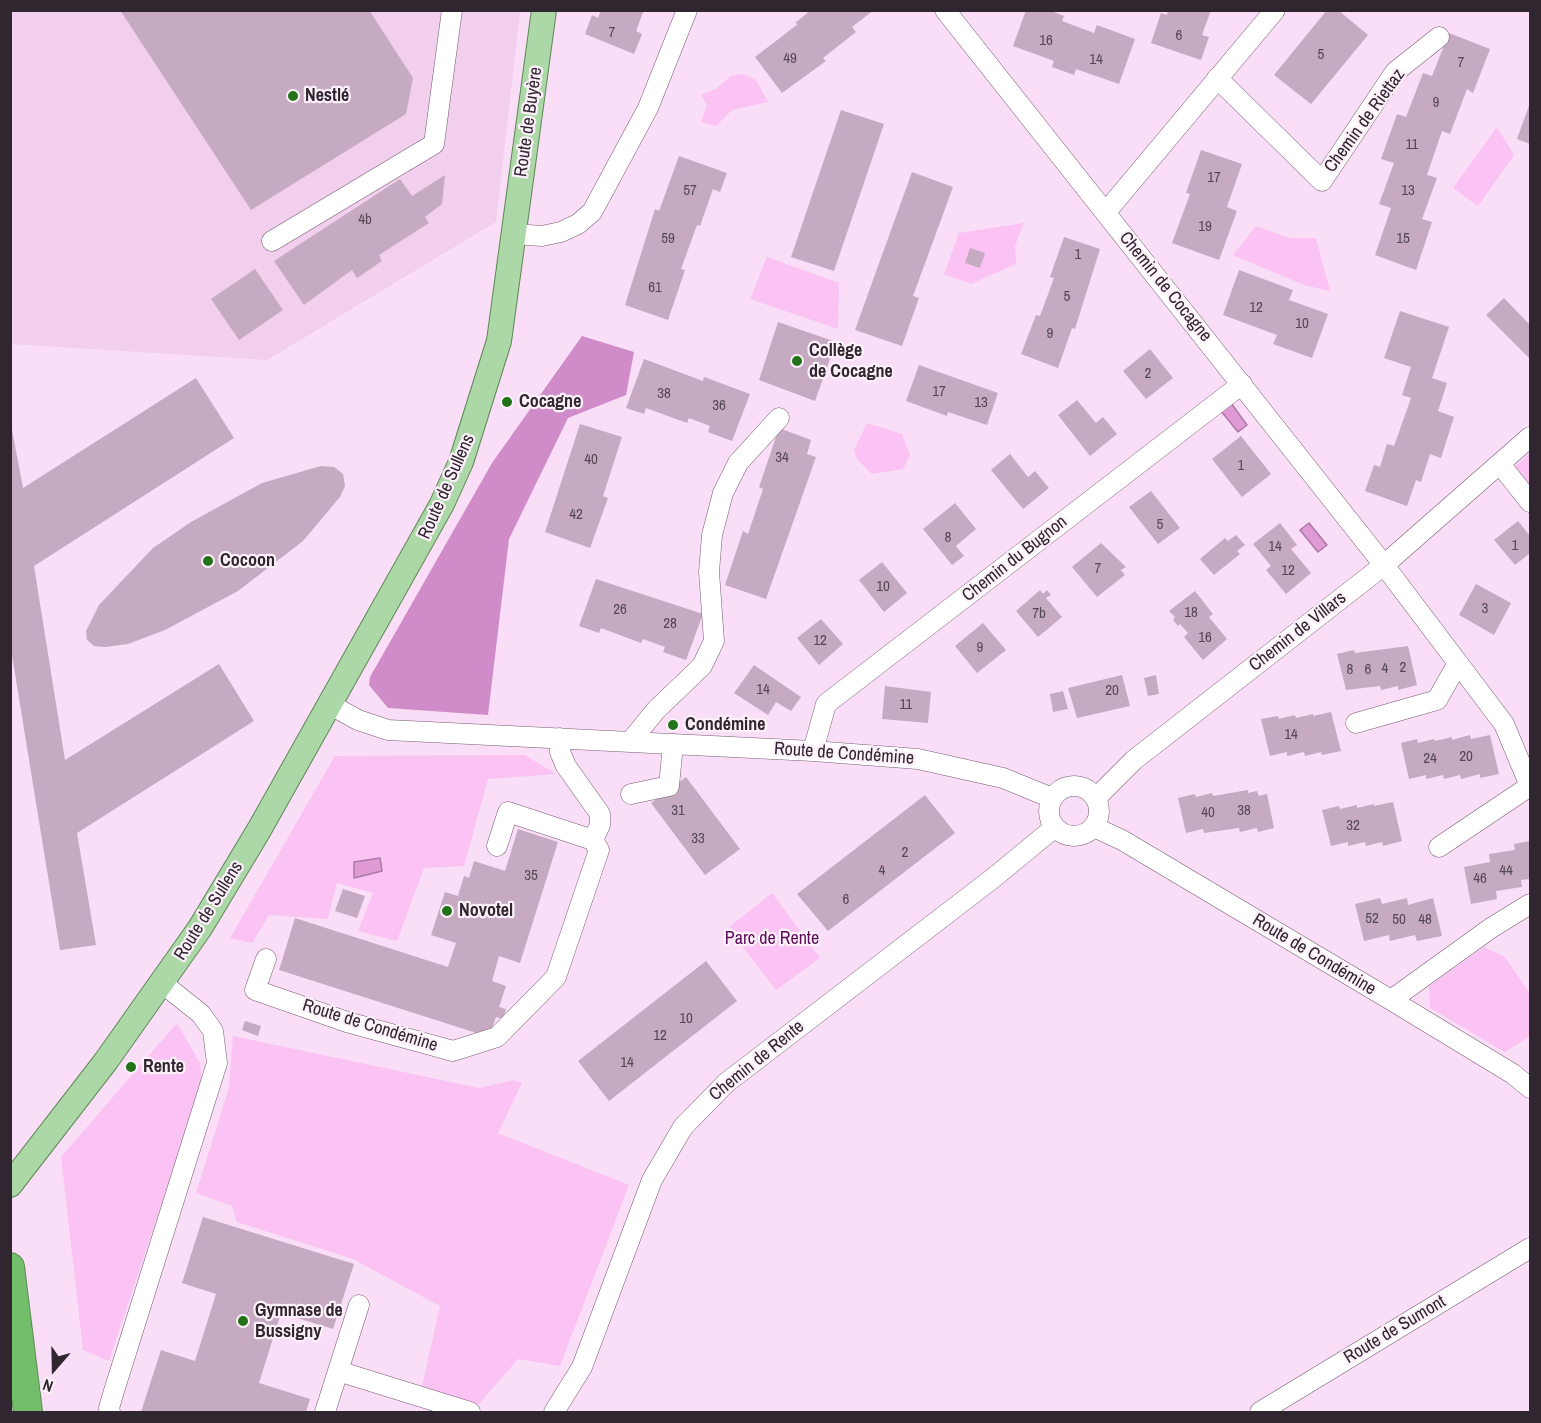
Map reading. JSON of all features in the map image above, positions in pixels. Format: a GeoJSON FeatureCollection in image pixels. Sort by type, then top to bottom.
{"type":"FeatureCollection","features":[{"type":"Feature","properties":{"kind":"highway"},"geometry":{"type":"LineString","coordinates":[[10,1267],[27,1413]]}},
{"type":"Feature","properties":{"kind":"main road","name":"Route de Buyère"},"geometry":{"type":"LineString","coordinates":[[514,234],[544,10]]}},
{"type":"Feature","properties":{"kind":"main road","name":"Route de Sullens"},"geometry":{"type":"LineString","coordinates":[[10,1185],[42,1147],[162,983],[235,872],[422,544],[461,462],[499,341],[514,234]]}},
{"type":"Feature","properties":{"kind":"street"},"geometry":{"type":"LineString","coordinates":[[272,241],[434,144],[452,10]]}},
{"type":"Feature","properties":{"kind":"street"},"geometry":{"type":"LineString","coordinates":[[514,234],[542,236],[561,232],[578,224],[592,212],[648,108],[687,10]]}},
{"type":"Feature","properties":{"kind":"street","name":"Chemin de Cocagne"},"geometry":{"type":"LineString","coordinates":[[945,10],[1384,565],[1504,724],[1530,786]]}},
{"type":"Feature","properties":{"kind":"street"},"geometry":{"type":"LineString","coordinates":[[1106,212],[1275,10]]}},
{"type":"Feature","properties":{"kind":"street","name":"Chemin de Riettaz"},"geometry":{"type":"LineString","coordinates":[[1217,78],[1322,181],[1395,72],[1438,37]]}},
{"type":"Feature","properties":{"kind":"street","name":"Chemin du Bugnon"},"geometry":{"type":"LineString","coordinates":[[813,751],[826,704],[1242,384]]}},
{"type":"Feature","properties":{"kind":"street"},"geometry":{"type":"LineString","coordinates":[[630,742],[656,710],[702,666],[714,641],[709,572],[712,535],[723,493],[738,463],[779,418]]}},
{"type":"Feature","properties":{"kind":"street","name":"Chemin de Villars"},"geometry":{"type":"LineString","coordinates":[[1095,798],[1134,760],[1384,565],[1530,437]]}},
{"type":"Feature","properties":{"kind":"street"},"geometry":{"type":"LineString","coordinates":[[1500,464],[1530,502]]}},
{"type":"Feature","properties":{"kind":"street"},"geometry":{"type":"LineString","coordinates":[[1356,723],[1437,700],[1458,663]]}},
{"type":"Feature","properties":{"kind":"street","name":"Route de Condémine"},"geometry":{"type":"LineString","coordinates":[[329,704],[358,720],[388,730],[813,751],[918,759],[1003,778],[1052,798]]}},
{"type":"Feature","properties":{"kind":"street","name":"Route de Condémine"},"geometry":{"type":"LineString","coordinates":[[266,959],[255,990],[347,1022],[453,1051],[497,1037],[556,977],[599,850],[594,840],[600,825],[600,814],[566,766],[560,752],[560,738]]}},
{"type":"Feature","properties":{"kind":"street"},"geometry":{"type":"LineString","coordinates":[[631,794],[669,786],[673,744]]}},
{"type":"Feature","properties":{"kind":"street"},"geometry":{"type":"LineString","coordinates":[[1074,786],[1090,792],[1095,798],[1099,813],[1094,827],[1087,833],[1070,836],[1054,828],[1048,810],[1052,798],[1066,787],[1074,786]]}},
{"type":"Feature","properties":{"kind":"street"},"geometry":{"type":"LineString","coordinates":[[1439,847],[1530,786]]}},
{"type":"Feature","properties":{"kind":"street"},"geometry":{"type":"LineString","coordinates":[[497,846],[501,809],[594,840]]}},
{"type":"Feature","properties":{"kind":"street","name":"Route de Condémine"},"geometry":{"type":"LineString","coordinates":[[1094,827],[1122,840],[1391,1000],[1513,1074],[1530,1088]]}},
{"type":"Feature","properties":{"kind":"street","name":"Chemin de Rente"},"geometry":{"type":"LineString","coordinates":[[554,1413],[582,1367],[652,1180],[683,1127],[726,1083],[992,879],[1054,828]]}},
{"type":"Feature","properties":{"kind":"street"},"geometry":{"type":"LineString","coordinates":[[1391,1000],[1491,928],[1530,904]]}},
{"type":"Feature","properties":{"kind":"street"},"geometry":{"type":"LineString","coordinates":[[110,1413],[109,1408],[114,1391],[217,1063],[213,1031],[201,1014],[162,983]]}},
{"type":"Feature","properties":{"kind":"street","name":"Route de Sumont"},"geometry":{"type":"LineString","coordinates":[[1260,1413],[1530,1248]]}},
{"type":"Feature","properties":{"kind":"street"},"geometry":{"type":"LineString","coordinates":[[325,1413],[359,1305]]}},
{"type":"Feature","properties":{"kind":"street"},"geometry":{"type":"LineString","coordinates":[[338,1371],[470,1413]]}},
{"type":"Feature","properties":{"kind":"shaded area"},"geometry":{"type":"Polygon","coordinates":[[[10,11],[520,11],[496,222],[267,360],[11,344],[10,11]]]}},
{"type":"Feature","properties":{"kind":"shaded area"},"geometry":{"type":"Polygon","coordinates":[[[582,336],[634,352],[626,395],[568,418],[509,539],[488,715],[388,708],[369,685],[370,677],[492,463],[582,336]]]}},
{"type":"Feature","properties":{"kind":"shaded area"},"geometry":{"type":"Polygon","coordinates":[[[1231,403],[1247,425],[1238,432],[1221,411],[1231,403]]]}},
{"type":"Feature","properties":{"kind":"shaded area"},"geometry":{"type":"Polygon","coordinates":[[[1309,523],[1327,545],[1318,552],[1300,530],[1309,523]]]}},
{"type":"Feature","properties":{"kind":"shaded area"},"geometry":{"type":"Polygon","coordinates":[[[380,858],[382,871],[354,878],[354,862],[380,858]]]}},
{"type":"Feature","properties":{"kind":"green space"},"geometry":{"type":"Polygon","coordinates":[[[743,74],[756,80],[768,102],[732,110],[716,126],[701,122],[707,105],[701,95],[717,88],[731,76],[743,74]]]}},
{"type":"Feature","properties":{"kind":"green space"},"geometry":{"type":"Polygon","coordinates":[[[1497,127],[1514,155],[1478,206],[1453,188],[1497,127]]]}},
{"type":"Feature","properties":{"kind":"green space"},"geometry":{"type":"Polygon","coordinates":[[[1024,223],[1015,246],[1016,264],[971,284],[944,274],[959,233],[1024,223]]]}},
{"type":"Feature","properties":{"kind":"green space"},"geometry":{"type":"Polygon","coordinates":[[[1256,226],[1289,238],[1316,238],[1330,291],[1304,285],[1233,255],[1256,226]]]}},
{"type":"Feature","properties":{"kind":"green space"},"geometry":{"type":"Polygon","coordinates":[[[767,257],[839,283],[838,329],[750,299],[767,257]]]}},
{"type":"Feature","properties":{"kind":"green space"},"geometry":{"type":"Polygon","coordinates":[[[867,423],[902,434],[910,455],[903,469],[872,474],[857,459],[854,450],[867,423]]]}},
{"type":"Feature","properties":{"kind":"green space"},"geometry":{"type":"Polygon","coordinates":[[[1530,453],[1530,487],[1514,468],[1530,453]]]}},
{"type":"Feature","properties":{"kind":"green space"},"geometry":{"type":"Polygon","coordinates":[[[525,755],[556,774],[488,779],[464,866],[424,868],[397,941],[358,931],[373,893],[337,883],[328,919],[269,915],[252,943],[230,938],[335,756],[525,755]]]}},
{"type":"Feature","properties":{"kind":"green space","name":"Parc de Rente"},"geometry":{"type":"Polygon","coordinates":[[[772,893],[820,958],[776,990],[728,928],[772,893]]]}},
{"type":"Feature","properties":{"kind":"green space"},"geometry":{"type":"Polygon","coordinates":[[[1484,947],[1505,957],[1530,994],[1530,1036],[1505,1052],[1430,1008],[1429,986],[1484,947]]]}},
{"type":"Feature","properties":{"kind":"green space"},"geometry":{"type":"Polygon","coordinates":[[[177,1023],[200,1063],[202,1083],[109,1361],[83,1350],[61,1157],[177,1023]]]}},
{"type":"Feature","properties":{"kind":"green space"},"geometry":{"type":"Polygon","coordinates":[[[233,1036],[479,1088],[514,1080],[522,1083],[498,1133],[629,1185],[560,1366],[518,1359],[477,1406],[421,1391],[440,1306],[353,1259],[237,1222],[232,1206],[196,1193],[229,1088],[233,1036]]]}},
{"type":"Feature","properties":{"kind":"building","name":"Nestlé"},"geometry":{"type":"Polygon","coordinates":[[[120,10],[369,10],[413,78],[406,114],[251,210],[120,10]]]}},
{"type":"Feature","properties":{"kind":"building"},"geometry":{"type":"Polygon","coordinates":[[[601,10],[644,10],[636,31],[642,34],[634,54],[585,34],[592,15],[598,18],[601,10]]]}},
{"type":"Feature","properties":{"kind":"building"},"geometry":{"type":"Polygon","coordinates":[[[811,10],[874,10],[852,27],[856,32],[823,58],[826,61],[782,93],[755,57],[798,24],[795,23],[811,10]]]}},
{"type":"Feature","properties":{"kind":"building"},"geometry":{"type":"Polygon","coordinates":[[[1026,10],[1049,10],[1064,16],[1062,21],[1094,33],[1097,25],[1135,39],[1119,84],[1076,69],[1074,75],[1052,67],[1054,61],[1013,46],[1026,10]]]}},
{"type":"Feature","properties":{"kind":"building"},"geometry":{"type":"Polygon","coordinates":[[[1168,10],[1211,10],[1202,35],[1209,37],[1201,60],[1151,43],[1161,13],[1167,15],[1168,10]]]}},
{"type":"Feature","properties":{"kind":"building"},"geometry":{"type":"Polygon","coordinates":[[[1327,10],[1338,10],[1368,35],[1311,104],[1274,75],[1327,10]]]}},
{"type":"Feature","properties":{"kind":"building"},"geometry":{"type":"Polygon","coordinates":[[[1449,33],[1490,49],[1473,93],[1467,89],[1450,134],[1442,131],[1427,175],[1437,178],[1422,219],[1432,222],[1416,270],[1375,255],[1391,208],[1379,204],[1394,163],[1381,159],[1397,114],[1406,117],[1423,73],[1432,76],[1449,33]]]}},
{"type":"Feature","properties":{"kind":"building"},"geometry":{"type":"Polygon","coordinates":[[[1530,103],[1530,144],[1517,139],[1530,103]]]}},
{"type":"Feature","properties":{"kind":"building"},"geometry":{"type":"Polygon","coordinates":[[[841,110],[884,124],[834,271],[791,257],[841,110]]]}},
{"type":"Feature","properties":{"kind":"building"},"geometry":{"type":"Polygon","coordinates":[[[1201,150],[1242,164],[1227,207],[1237,211],[1219,260],[1172,243],[1190,194],[1186,193],[1201,150]]]}},
{"type":"Feature","properties":{"kind":"building"},"geometry":{"type":"Polygon","coordinates":[[[679,156],[727,173],[720,192],[713,189],[700,226],[697,225],[681,269],[685,270],[668,320],[625,305],[655,209],[659,211],[679,156]]]}},
{"type":"Feature","properties":{"kind":"building"},"geometry":{"type":"Polygon","coordinates":[[[912,172],[953,187],[913,296],[919,298],[902,346],[855,330],[912,172]]]}},
{"type":"Feature","properties":{"kind":"building"},"geometry":{"type":"Polygon","coordinates":[[[445,175],[442,204],[425,217],[429,223],[379,255],[382,261],[357,278],[352,270],[304,305],[274,261],[400,179],[412,196],[445,175]]]}},
{"type":"Feature","properties":{"kind":"building"},"geometry":{"type":"Polygon","coordinates":[[[1064,237],[1100,249],[1075,329],[1072,328],[1058,368],[1021,354],[1036,315],[1040,316],[1054,278],[1050,277],[1064,237]]]}},
{"type":"Feature","properties":{"kind":"building"},"geometry":{"type":"Polygon","coordinates":[[[970,248],[985,253],[980,268],[965,263],[970,248]]]}},
{"type":"Feature","properties":{"kind":"building"},"geometry":{"type":"Polygon","coordinates":[[[255,269],[283,310],[239,340],[211,299],[255,269]]]}},
{"type":"Feature","properties":{"kind":"building"},"geometry":{"type":"Polygon","coordinates":[[[1239,270],[1293,290],[1289,300],[1328,314],[1312,358],[1273,344],[1277,335],[1223,315],[1239,270]]]}},
{"type":"Feature","properties":{"kind":"building"},"geometry":{"type":"Polygon","coordinates":[[[1504,298],[1530,325],[1530,359],[1486,315],[1504,298]]]}},
{"type":"Feature","properties":{"kind":"building"},"geometry":{"type":"Polygon","coordinates":[[[1400,311],[1449,327],[1432,378],[1447,383],[1438,411],[1454,417],[1441,458],[1430,454],[1421,482],[1416,480],[1407,506],[1365,491],[1374,465],[1380,467],[1387,444],[1394,446],[1411,398],[1402,395],[1411,367],[1384,358],[1400,311]]]}},
{"type":"Feature","properties":{"kind":"building","name":"Collège de Cocagne"},"geometry":{"type":"Polygon","coordinates":[[[778,322],[836,342],[815,401],[759,380],[778,322]]]}},
{"type":"Feature","properties":{"kind":"building"},"geometry":{"type":"Polygon","coordinates":[[[1150,349],[1173,378],[1146,399],[1123,371],[1150,349]]]}},
{"type":"Feature","properties":{"kind":"building"},"geometry":{"type":"Polygon","coordinates":[[[644,359],[703,381],[704,377],[750,394],[732,441],[708,432],[710,426],[689,418],[687,423],[646,408],[644,414],[626,408],[644,359]]]}},
{"type":"Feature","properties":{"kind":"building"},"geometry":{"type":"Polygon","coordinates":[[[919,365],[998,393],[987,425],[948,412],[947,416],[906,401],[919,365]]]}},
{"type":"Feature","properties":{"kind":"building"},"geometry":{"type":"Polygon","coordinates":[[[196,378],[234,438],[34,566],[65,760],[219,664],[254,721],[77,833],[96,945],[60,950],[10,643],[10,419],[23,488],[196,378]]]}},
{"type":"Feature","properties":{"kind":"building"},"geometry":{"type":"Polygon","coordinates":[[[1077,400],[1096,423],[1103,417],[1117,434],[1090,456],[1058,415],[1077,400]]]}},
{"type":"Feature","properties":{"kind":"building"},"geometry":{"type":"Polygon","coordinates":[[[580,424],[622,437],[603,496],[608,498],[590,548],[545,532],[580,424]]]}},
{"type":"Feature","properties":{"kind":"building"},"geometry":{"type":"Polygon","coordinates":[[[779,428],[811,440],[807,454],[816,457],[766,599],[725,585],[743,531],[748,534],[763,489],[759,487],[779,428]]]}},
{"type":"Feature","properties":{"kind":"building"},"geometry":{"type":"Polygon","coordinates":[[[1241,436],[1271,474],[1242,497],[1212,459],[1241,436]]]}},
{"type":"Feature","properties":{"kind":"building"},"geometry":{"type":"Polygon","coordinates":[[[1010,454],[1028,477],[1035,471],[1049,488],[1023,509],[991,470],[1010,454]]]}},
{"type":"Feature","properties":{"kind":"building","name":"Cocoon"},"geometry":{"type":"Polygon","coordinates":[[[321,466],[334,467],[343,474],[345,486],[340,497],[303,541],[238,591],[165,630],[128,644],[94,646],[87,640],[86,631],[99,605],[153,548],[191,522],[262,483],[321,466]]]}},
{"type":"Feature","properties":{"kind":"building"},"geometry":{"type":"Polygon","coordinates":[[[1151,491],[1180,528],[1158,544],[1129,507],[1151,491]]]}},
{"type":"Feature","properties":{"kind":"building"},"geometry":{"type":"Polygon","coordinates":[[[955,503],[976,529],[956,546],[964,556],[952,565],[923,529],[955,503]]]}},
{"type":"Feature","properties":{"kind":"building"},"geometry":{"type":"Polygon","coordinates":[[[1518,521],[1530,536],[1530,553],[1515,565],[1494,540],[1518,521]]]}},
{"type":"Feature","properties":{"kind":"building"},"geometry":{"type":"Polygon","coordinates":[[[1280,523],[1297,545],[1291,549],[1311,573],[1286,594],[1266,570],[1271,566],[1253,544],[1280,523]]]}},
{"type":"Feature","properties":{"kind":"building"},"geometry":{"type":"Polygon","coordinates":[[[1236,535],[1245,545],[1237,551],[1240,554],[1214,575],[1200,559],[1225,538],[1228,541],[1236,535]]]}},
{"type":"Feature","properties":{"kind":"building"},"geometry":{"type":"Polygon","coordinates":[[[1101,543],[1126,567],[1121,570],[1125,575],[1097,597],[1072,567],[1101,543]]]}},
{"type":"Feature","properties":{"kind":"building"},"geometry":{"type":"Polygon","coordinates":[[[882,562],[907,593],[884,612],[859,580],[882,562]]]}},
{"type":"Feature","properties":{"kind":"building"},"geometry":{"type":"Polygon","coordinates":[[[596,579],[703,614],[686,660],[663,652],[665,647],[643,639],[641,643],[601,628],[599,633],[579,626],[596,579]]]}},
{"type":"Feature","properties":{"kind":"building"},"geometry":{"type":"Polygon","coordinates":[[[1476,584],[1511,603],[1494,635],[1459,615],[1476,584]]]}},
{"type":"Feature","properties":{"kind":"building"},"geometry":{"type":"Polygon","coordinates":[[[1040,590],[1043,594],[1047,590],[1051,595],[1046,598],[1062,617],[1038,637],[1016,611],[1040,590]]]}},
{"type":"Feature","properties":{"kind":"building"},"geometry":{"type":"Polygon","coordinates":[[[1195,591],[1213,614],[1209,617],[1227,639],[1203,660],[1184,637],[1188,633],[1180,624],[1178,626],[1173,620],[1175,617],[1169,611],[1195,591]]]}},
{"type":"Feature","properties":{"kind":"building"},"geometry":{"type":"Polygon","coordinates":[[[821,619],[843,644],[819,665],[797,638],[821,619]]]}},
{"type":"Feature","properties":{"kind":"building"},"geometry":{"type":"Polygon","coordinates":[[[983,623],[1006,650],[977,673],[955,646],[983,623]]]}},
{"type":"Feature","properties":{"kind":"building"},"geometry":{"type":"Polygon","coordinates":[[[1408,646],[1417,685],[1398,690],[1398,686],[1381,690],[1380,686],[1346,690],[1337,654],[1354,650],[1355,653],[1408,646]]]}},
{"type":"Feature","properties":{"kind":"building"},"geometry":{"type":"Polygon","coordinates":[[[754,665],[801,697],[791,711],[776,702],[768,715],[734,693],[754,665]]]}},
{"type":"Feature","properties":{"kind":"building"},"geometry":{"type":"Polygon","coordinates":[[[1122,675],[1130,706],[1077,718],[1068,688],[1122,675]]]}},
{"type":"Feature","properties":{"kind":"building"},"geometry":{"type":"Polygon","coordinates":[[[1156,675],[1159,694],[1148,696],[1144,678],[1156,675]]]}},
{"type":"Feature","properties":{"kind":"building"},"geometry":{"type":"Polygon","coordinates":[[[885,686],[931,692],[928,723],[882,719],[885,686]]]}},
{"type":"Feature","properties":{"kind":"building"},"geometry":{"type":"Polygon","coordinates":[[[1063,691],[1068,709],[1053,712],[1050,694],[1063,691]]]}},
{"type":"Feature","properties":{"kind":"building"},"geometry":{"type":"Polygon","coordinates":[[[1331,712],[1341,751],[1305,756],[1304,752],[1287,756],[1287,752],[1270,756],[1261,719],[1278,716],[1279,719],[1295,715],[1296,718],[1331,712]]]}},
{"type":"Feature","properties":{"kind":"building"},"geometry":{"type":"Polygon","coordinates":[[[1470,735],[1471,739],[1490,735],[1499,774],[1480,778],[1480,774],[1461,779],[1460,775],[1444,779],[1443,775],[1426,779],[1426,775],[1409,779],[1401,743],[1417,739],[1418,743],[1452,737],[1452,740],[1470,735]]]}},
{"type":"Feature","properties":{"kind":"building"},"geometry":{"type":"Polygon","coordinates":[[[686,777],[740,849],[705,875],[651,803],[686,777]]]}},
{"type":"Feature","properties":{"kind":"building"},"geometry":{"type":"Polygon","coordinates":[[[1248,790],[1248,793],[1257,791],[1259,796],[1267,794],[1274,828],[1258,832],[1257,828],[1240,832],[1239,828],[1204,833],[1203,829],[1186,833],[1178,798],[1195,794],[1196,797],[1212,793],[1213,796],[1248,790]]]}},
{"type":"Feature","properties":{"kind":"building"},"geometry":{"type":"Polygon","coordinates":[[[925,795],[955,833],[828,931],[797,894],[925,795]]]}},
{"type":"Feature","properties":{"kind":"building"},"geometry":{"type":"Polygon","coordinates":[[[1393,802],[1402,841],[1383,846],[1382,842],[1366,846],[1365,842],[1348,846],[1348,842],[1331,846],[1322,810],[1339,806],[1340,809],[1357,805],[1357,808],[1393,802]]]}},
{"type":"Feature","properties":{"kind":"building"},"geometry":{"type":"Polygon","coordinates":[[[518,829],[558,842],[520,963],[499,956],[492,981],[506,986],[499,1007],[506,1009],[503,1019],[496,1017],[489,1037],[279,970],[295,918],[448,967],[456,943],[431,935],[445,892],[458,896],[464,876],[469,878],[474,861],[505,871],[518,829]]]}},
{"type":"Feature","properties":{"kind":"building"},"geometry":{"type":"Polygon","coordinates":[[[1530,841],[1530,879],[1521,880],[1522,887],[1496,891],[1497,899],[1471,904],[1464,867],[1490,862],[1489,854],[1515,850],[1514,844],[1530,841]]]}},
{"type":"Feature","properties":{"kind":"building"},"geometry":{"type":"Polygon","coordinates":[[[343,889],[365,896],[357,918],[335,911],[343,889]]]}},
{"type":"Feature","properties":{"kind":"building"},"geometry":{"type":"Polygon","coordinates":[[[1380,898],[1382,904],[1407,898],[1408,905],[1433,898],[1442,936],[1417,941],[1415,935],[1390,941],[1389,935],[1364,941],[1355,904],[1380,898]]]}},
{"type":"Feature","properties":{"kind":"building"},"geometry":{"type":"Polygon","coordinates":[[[706,961],[737,1001],[609,1101],[578,1061],[706,961]]]}},
{"type":"Feature","properties":{"kind":"building"},"geometry":{"type":"Polygon","coordinates":[[[245,1021],[261,1026],[258,1036],[242,1030],[245,1021]]]}},
{"type":"Feature","properties":{"kind":"building","name":"Gymnase de Bussigny"},"geometry":{"type":"Polygon","coordinates":[[[203,1217],[354,1264],[333,1329],[281,1313],[259,1383],[310,1399],[306,1412],[141,1412],[161,1350],[195,1361],[216,1294],[182,1283],[203,1217]]]}},
{"type":"Feature","properties":{"kind":"place","name":"Nestlé"},"geometry":{"type":"Point","coordinates":[293,96]}},
{"type":"Feature","properties":{"kind":"place","name":"Collège de Cocagne"},"geometry":{"type":"Point","coordinates":[797,361]}},
{"type":"Feature","properties":{"kind":"place","name":"Cocagne"},"geometry":{"type":"Point","coordinates":[507,402]}},
{"type":"Feature","properties":{"kind":"place","name":"Cocoon"},"geometry":{"type":"Point","coordinates":[208,561]}},
{"type":"Feature","properties":{"kind":"place","name":"Condémine"},"geometry":{"type":"Point","coordinates":[673,725]}},
{"type":"Feature","properties":{"kind":"place","name":"Novotel"},"geometry":{"type":"Point","coordinates":[447,911]}},
{"type":"Feature","properties":{"kind":"place","name":"Rente"},"geometry":{"type":"Point","coordinates":[131,1067]}},
{"type":"Feature","properties":{"kind":"place","name":"Gymnase de Bussigny"},"geometry":{"type":"Point","coordinates":[243,1321]}}]}
